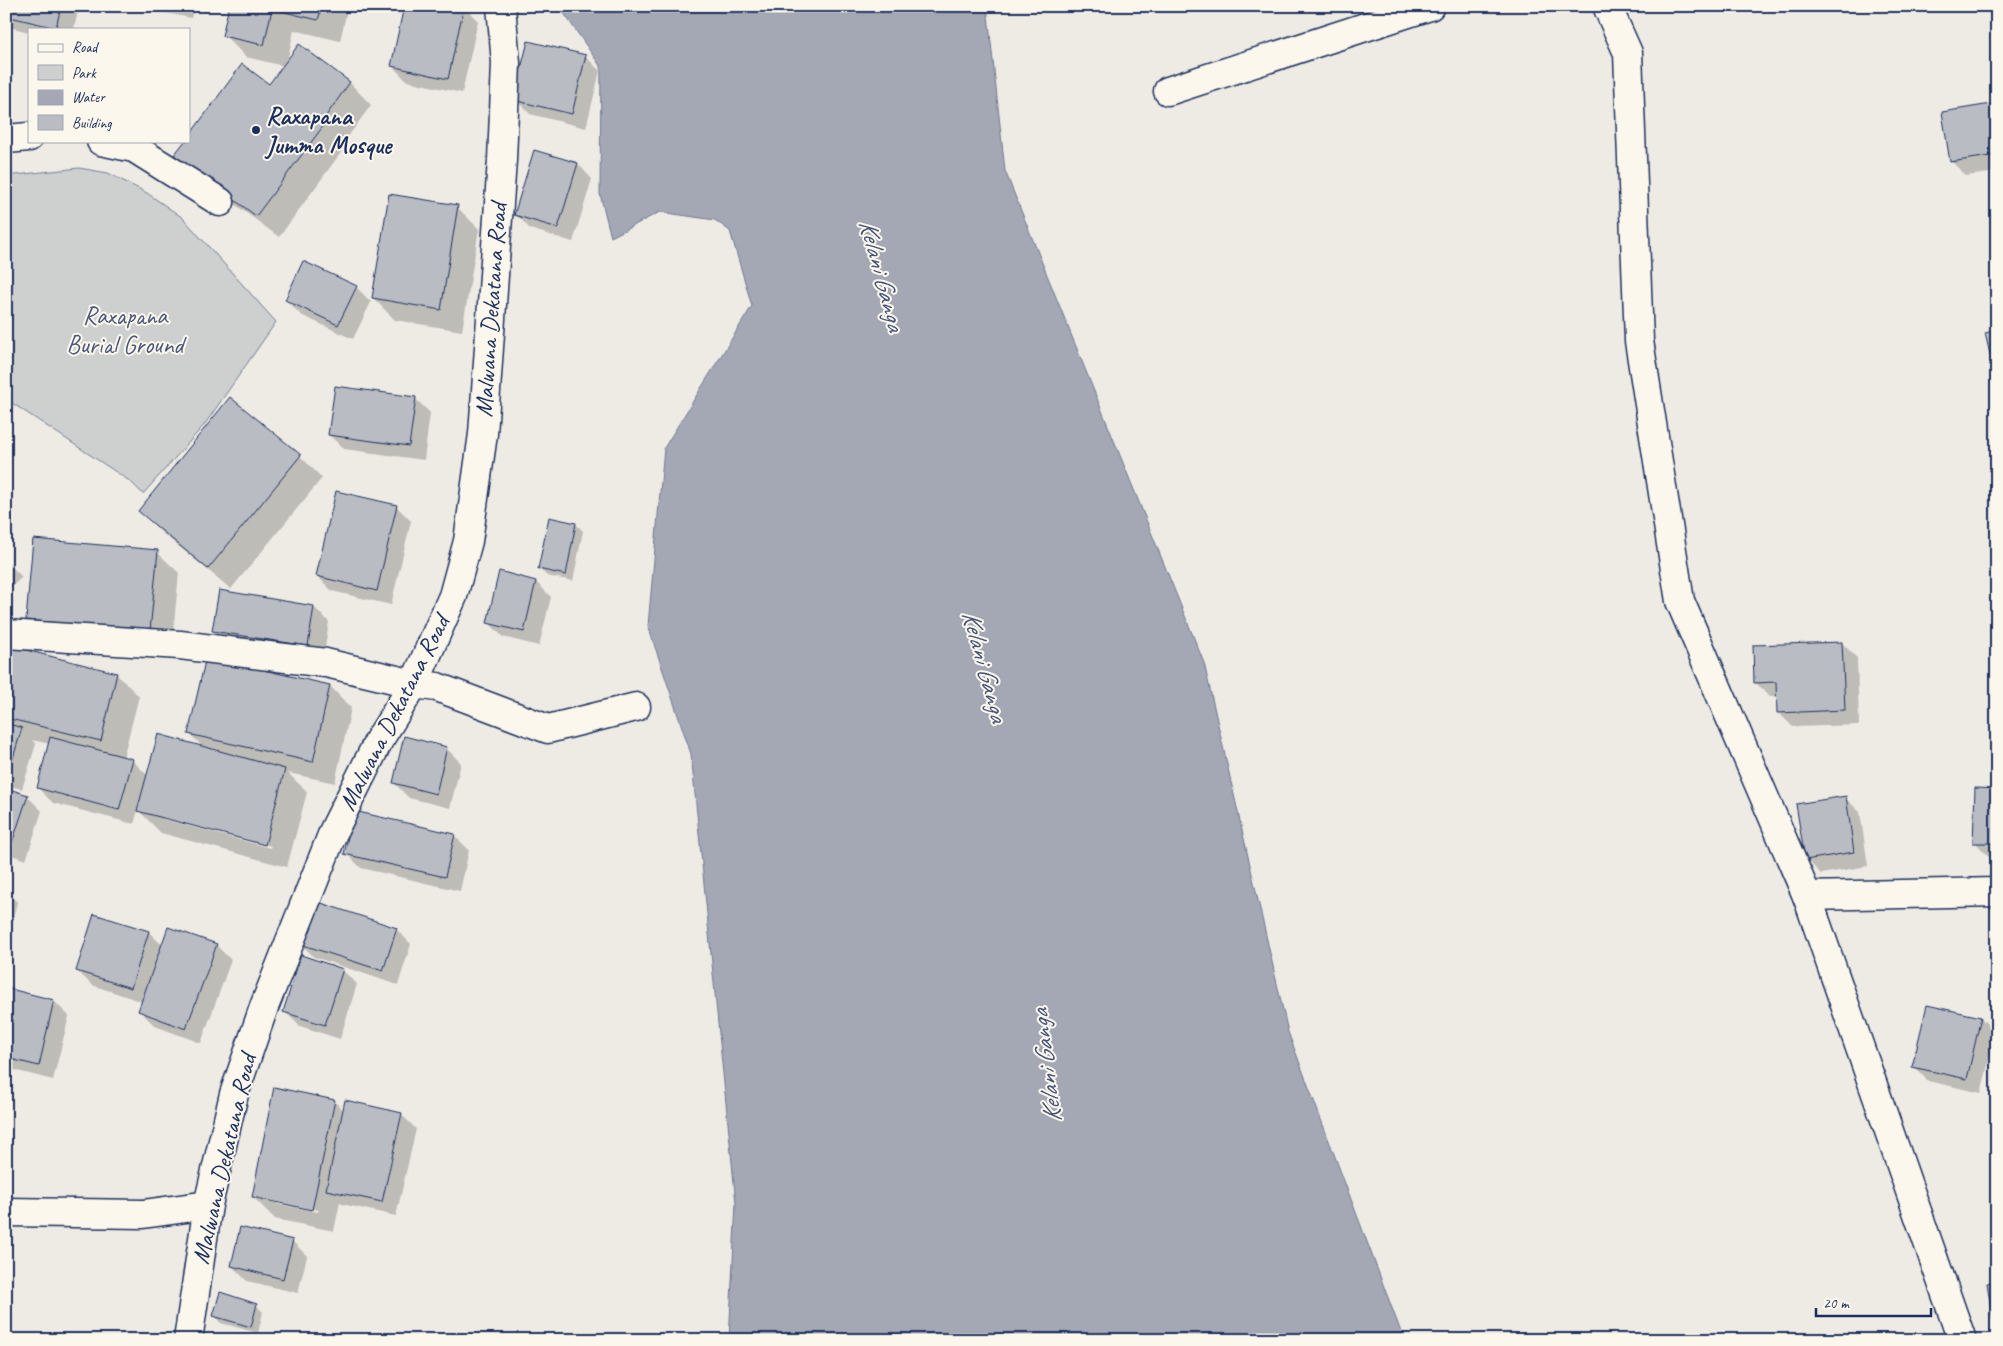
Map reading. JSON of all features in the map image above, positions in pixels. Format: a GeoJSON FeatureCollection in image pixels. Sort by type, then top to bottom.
{"type":"FeatureCollection","features":[{"type":"Feature","properties":{"kind":"street","name":"Malwana Dekatana Road"},"geometry":{"type":"LineString","coordinates":[[188,1340],[208,1205],[234,1094],[274,981],[334,830],[379,740],[414,684],[453,596],[468,541],[481,443],[502,160],[506,72],[501,6]]}},
{"type":"Feature","properties":{"kind":"street"},"geometry":{"type":"LineString","coordinates":[[1168,91],[1430,6]]}},
{"type":"Feature","properties":{"kind":"street"},"geometry":{"type":"LineString","coordinates":[[1607,6],[1628,53],[1639,341],[1680,601],[1807,896],[1962,1340]]}},
{"type":"Feature","properties":{"kind":"street"},"geometry":{"type":"LineString","coordinates":[[6,139],[28,137]]}},
{"type":"Feature","properties":{"kind":"street"},"geometry":{"type":"LineString","coordinates":[[106,142],[134,148],[220,202]]}},
{"type":"Feature","properties":{"kind":"street"},"geometry":{"type":"LineString","coordinates":[[6,634],[180,645],[326,663],[414,684],[437,687],[548,729],[636,707]]}},
{"type":"Feature","properties":{"kind":"street"},"geometry":{"type":"LineString","coordinates":[[1807,896],[1997,892]]}},
{"type":"Feature","properties":{"kind":"street"},"geometry":{"type":"LineString","coordinates":[[6,1212],[143,1214],[208,1205]]}},
{"type":"Feature","properties":{"kind":"green space","name":"Raxapana Burial Ground"},"geometry":{"type":"Polygon","coordinates":[[[79,168],[108,173],[147,193],[183,218],[276,322],[205,424],[143,494],[131,482],[6,399],[6,176],[79,168]]]}},
{"type":"Feature","properties":{"kind":"water","name":"Kelani Ganga"},"geometry":{"type":"Polygon","coordinates":[[[559,6],[987,6],[1005,171],[1204,663],[1288,1032],[1404,1340],[729,1340],[736,1203],[691,754],[648,626],[664,448],[752,306],[730,231],[715,220],[660,212],[611,237],[600,194],[601,67],[559,6]]]}},
{"type":"Feature","properties":{"kind":"building"},"geometry":{"type":"Polygon","coordinates":[[[6,6],[61,6],[56,28],[6,16],[6,6]]]}},
{"type":"Feature","properties":{"kind":"building"},"geometry":{"type":"Polygon","coordinates":[[[229,6],[322,6],[318,20],[272,9],[264,45],[222,36],[229,6]]]}},
{"type":"Feature","properties":{"kind":"building"},"geometry":{"type":"Polygon","coordinates":[[[404,6],[464,6],[448,79],[391,66],[404,6]]]}},
{"type":"Feature","properties":{"kind":"building"},"geometry":{"type":"Polygon","coordinates":[[[528,41],[586,55],[572,114],[513,100],[528,41]]]}},
{"type":"Feature","properties":{"kind":"building","name":"Raxapana Jumma Mosque"},"geometry":{"type":"Polygon","coordinates":[[[299,44],[350,82],[321,123],[324,125],[256,216],[174,155],[184,142],[190,142],[190,135],[242,64],[269,84],[299,44]]]}},
{"type":"Feature","properties":{"kind":"building"},"geometry":{"type":"Polygon","coordinates":[[[1997,103],[1997,155],[1950,162],[1942,112],[1997,103]]]}},
{"type":"Feature","properties":{"kind":"building"},"geometry":{"type":"Polygon","coordinates":[[[534,150],[578,163],[558,228],[514,215],[534,150]]]}},
{"type":"Feature","properties":{"kind":"building"},"geometry":{"type":"Polygon","coordinates":[[[389,194],[458,205],[441,310],[372,298],[389,194]]]}},
{"type":"Feature","properties":{"kind":"building"},"geometry":{"type":"Polygon","coordinates":[[[303,261],[357,286],[338,325],[285,300],[303,261]]]}},
{"type":"Feature","properties":{"kind":"building"},"geometry":{"type":"Polygon","coordinates":[[[1997,330],[1997,384],[1985,333],[1997,330]]]}},
{"type":"Feature","properties":{"kind":"building"},"geometry":{"type":"Polygon","coordinates":[[[335,386],[416,397],[409,446],[328,435],[335,386]]]}},
{"type":"Feature","properties":{"kind":"building"},"geometry":{"type":"Polygon","coordinates":[[[230,397],[301,455],[208,569],[138,511],[230,397]]]}},
{"type":"Feature","properties":{"kind":"building"},"geometry":{"type":"Polygon","coordinates":[[[336,491],[397,505],[377,591],[316,576],[336,491]]]}},
{"type":"Feature","properties":{"kind":"building"},"geometry":{"type":"Polygon","coordinates":[[[549,517],[576,523],[566,575],[538,569],[549,517]]]}},
{"type":"Feature","properties":{"kind":"building"},"geometry":{"type":"Polygon","coordinates":[[[33,539],[158,550],[150,631],[26,620],[33,539]]]}},
{"type":"Feature","properties":{"kind":"building"},"geometry":{"type":"Polygon","coordinates":[[[499,571],[536,581],[524,632],[487,623],[499,571]]]}},
{"type":"Feature","properties":{"kind":"building"},"geometry":{"type":"Polygon","coordinates":[[[219,590],[314,606],[308,646],[212,631],[219,590]]]}},
{"type":"Feature","properties":{"kind":"building"},"geometry":{"type":"Polygon","coordinates":[[[1842,642],[1845,710],[1777,713],[1776,682],[1754,683],[1753,645],[1842,642]]]}},
{"type":"Feature","properties":{"kind":"building"},"geometry":{"type":"Polygon","coordinates":[[[6,645],[117,673],[101,741],[6,718],[6,645]]]}},
{"type":"Feature","properties":{"kind":"building"},"geometry":{"type":"Polygon","coordinates":[[[206,657],[330,685],[313,762],[188,734],[206,657]]]}},
{"type":"Feature","properties":{"kind":"building"},"geometry":{"type":"Polygon","coordinates":[[[6,723],[22,728],[8,775],[6,775],[6,723]]]}},
{"type":"Feature","properties":{"kind":"building"},"geometry":{"type":"Polygon","coordinates":[[[158,734],[285,769],[265,845],[137,811],[158,734]]]}},
{"type":"Feature","properties":{"kind":"building"},"geometry":{"type":"Polygon","coordinates":[[[404,736],[447,747],[436,794],[393,783],[404,736]]]}},
{"type":"Feature","properties":{"kind":"building"},"geometry":{"type":"Polygon","coordinates":[[[50,737],[133,759],[119,810],[37,788],[50,737]]]}},
{"type":"Feature","properties":{"kind":"building"},"geometry":{"type":"Polygon","coordinates":[[[6,788],[28,795],[11,846],[6,844],[6,788]]]}},
{"type":"Feature","properties":{"kind":"building"},"geometry":{"type":"Polygon","coordinates":[[[1975,788],[1997,789],[1997,843],[1973,843],[1975,788]]]}},
{"type":"Feature","properties":{"kind":"building"},"geometry":{"type":"Polygon","coordinates":[[[1846,796],[1854,852],[1805,860],[1796,804],[1846,796]]]}},
{"type":"Feature","properties":{"kind":"building"},"geometry":{"type":"Polygon","coordinates":[[[354,811],[455,834],[445,877],[344,854],[354,811]]]}},
{"type":"Feature","properties":{"kind":"building"},"geometry":{"type":"Polygon","coordinates":[[[312,900],[397,928],[383,971],[297,943],[312,900]]]}},
{"type":"Feature","properties":{"kind":"building"},"geometry":{"type":"Polygon","coordinates":[[[94,914],[149,931],[131,988],[76,971],[94,914]]]}},
{"type":"Feature","properties":{"kind":"building"},"geometry":{"type":"Polygon","coordinates":[[[168,927],[217,944],[186,1029],[138,1011],[168,927]]]}},
{"type":"Feature","properties":{"kind":"building"},"geometry":{"type":"Polygon","coordinates":[[[301,955],[343,969],[325,1025],[283,1012],[301,955]]]}},
{"type":"Feature","properties":{"kind":"building"},"geometry":{"type":"Polygon","coordinates":[[[6,988],[54,1000],[39,1066],[6,1058],[6,988]]]}},
{"type":"Feature","properties":{"kind":"building"},"geometry":{"type":"Polygon","coordinates":[[[1927,1005],[1981,1017],[1967,1079],[1912,1067],[1927,1005]]]}},
{"type":"Feature","properties":{"kind":"building"},"geometry":{"type":"Polygon","coordinates":[[[274,1087],[335,1100],[312,1210],[252,1197],[274,1087]]]}},
{"type":"Feature","properties":{"kind":"building"},"geometry":{"type":"Polygon","coordinates":[[[345,1100],[402,1113],[382,1202],[326,1190],[345,1100]]]}},
{"type":"Feature","properties":{"kind":"building"},"geometry":{"type":"Polygon","coordinates":[[[240,1227],[293,1240],[283,1279],[231,1266],[240,1227]]]}},
{"type":"Feature","properties":{"kind":"building"},"geometry":{"type":"Polygon","coordinates":[[[1997,1281],[1997,1340],[1996,1340],[1987,1283],[1997,1281]]]}},
{"type":"Feature","properties":{"kind":"building"},"geometry":{"type":"Polygon","coordinates":[[[220,1292],[257,1304],[251,1327],[213,1316],[220,1292]]]}},
{"type":"Feature","properties":{"kind":"place","name":"Raxapana Jumma Mosque"},"geometry":{"type":"Point","coordinates":[256,130]}}]}
